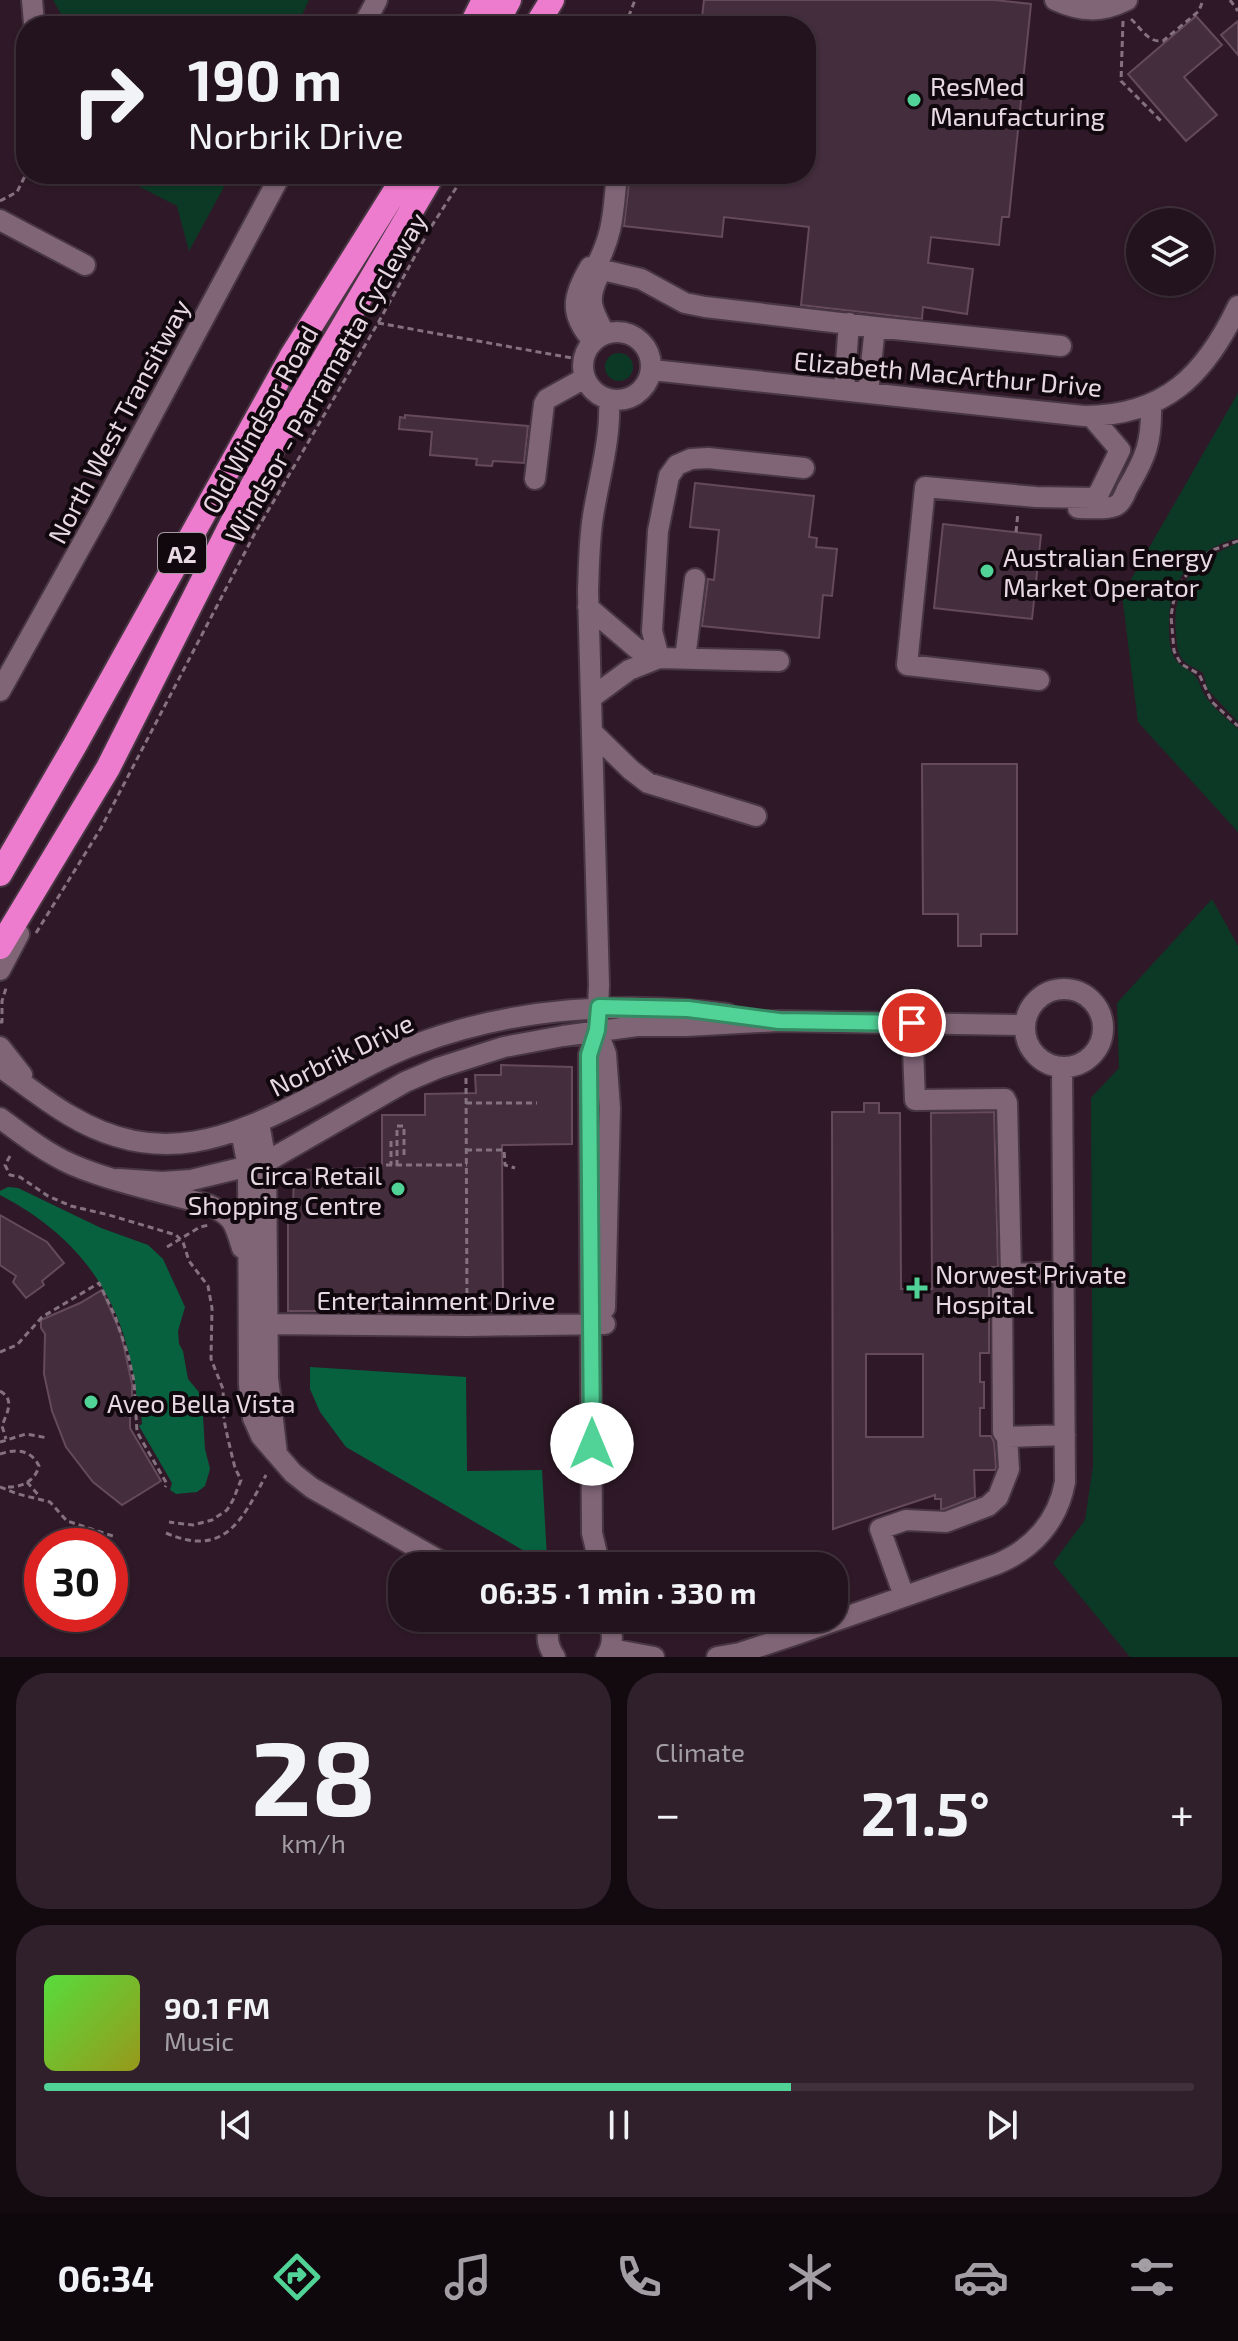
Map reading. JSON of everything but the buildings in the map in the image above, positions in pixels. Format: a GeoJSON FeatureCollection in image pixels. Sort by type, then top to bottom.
{"type":"FeatureCollection","features":[{"type":"Feature","properties":{"kind":"highway"},"geometry":{"type":"LineString","coordinates":[[368,233],[392,184]]}},
{"type":"Feature","properties":{"kind":"highway","name":"Old Windsor Road"},"geometry":{"type":"LineString","coordinates":[[0,874],[291,357],[400,184]]}},
{"type":"Feature","properties":{"kind":"highway","name":"Old Windsor Road"},"geometry":{"type":"LineString","coordinates":[[0,947],[108,768],[289,418],[427,184]]}},
{"type":"Feature","properties":{"kind":"highway"},"geometry":{"type":"LineString","coordinates":[[399,234],[435,184]]}},
{"type":"Feature","properties":{"kind":"street"},"geometry":{"type":"LineString","coordinates":[[1055,0],[1093,11],[1127,0]]}},
{"type":"Feature","properties":{"kind":"street","name":"North West Transitway"},"geometry":{"type":"LineString","coordinates":[[0,691],[276,184]]}},
{"type":"Feature","properties":{"kind":"street"},"geometry":{"type":"LineString","coordinates":[[599,337],[579,324],[576,302],[581,282],[595,268],[608,242],[616,184]]}},
{"type":"Feature","properties":{"kind":"street"},"geometry":{"type":"LineString","coordinates":[[0,220],[85,265]]}},
{"type":"Feature","properties":{"kind":"street"},"geometry":{"type":"LineString","coordinates":[[595,268],[641,279],[691,305],[1061,346]]}},
{"type":"Feature","properties":{"kind":"street","name":"Elizabeth MacArthur Drive"},"geometry":{"type":"LineString","coordinates":[[652,370],[1091,416],[1124,413],[1169,395],[1192,377],[1211,356],[1238,306]]}},
{"type":"Feature","properties":{"kind":"street"},"geometry":{"type":"LineString","coordinates":[[844,390],[849,323]]}},
{"type":"Feature","properties":{"kind":"street"},"geometry":{"type":"LineString","coordinates":[[868,393],[875,327]]}},
{"type":"Feature","properties":{"kind":"street"},"geometry":{"type":"LineString","coordinates":[[613,331],[639,340],[647,350],[652,370],[642,391],[629,399],[609,400],[598,395],[584,369],[586,350],[599,337],[613,331]]}},
{"type":"Feature","properties":{"kind":"street"},"geometry":{"type":"LineString","coordinates":[[535,479],[544,404],[584,369]]}},
{"type":"Feature","properties":{"kind":"street"},"geometry":{"type":"LineString","coordinates":[[597,1552],[604,1512],[598,1324],[610,1108],[606,1054],[597,1030],[589,550],[610,421],[609,400]]}},
{"type":"Feature","properties":{"kind":"street"},"geometry":{"type":"LineString","coordinates":[[1036,497],[1078,508],[1117,505],[1149,446],[1151,404]]}},
{"type":"Feature","properties":{"kind":"street"},"geometry":{"type":"LineString","coordinates":[[1039,680],[907,665],[925,487],[1036,497],[1093,498],[1099,493],[1120,450],[1091,416]]}},
{"type":"Feature","properties":{"kind":"street"},"geometry":{"type":"LineString","coordinates":[[659,658],[652,631],[658,531],[669,476],[677,465],[691,459],[708,458],[804,468]]}},
{"type":"Feature","properties":{"kind":"street"},"geometry":{"type":"LineString","coordinates":[[685,659],[695,579]]}},
{"type":"Feature","properties":{"kind":"street"},"geometry":{"type":"LineString","coordinates":[[589,614],[630,656],[779,661]]}},
{"type":"Feature","properties":{"kind":"street"},"geometry":{"type":"LineString","coordinates":[[591,698],[630,656]]}},
{"type":"Feature","properties":{"kind":"street"},"geometry":{"type":"LineString","coordinates":[[592,732],[648,783],[756,816]]}},
{"type":"Feature","properties":{"kind":"street"},"geometry":{"type":"LineString","coordinates":[[4,974],[108,768]]}},
{"type":"Feature","properties":{"kind":"street"},"geometry":{"type":"LineString","coordinates":[[1059,988],[1085,994],[1099,1008],[1103,1021],[1103,1035],[1091,1057],[1062,1068],[1035,1054],[1024,1025],[1033,1004],[1043,994],[1059,988]]}},
{"type":"Feature","properties":{"kind":"street","name":"Norbrik Drive"},"geometry":{"type":"LineString","coordinates":[[0,1067],[50,1103],[93,1128],[141,1141],[180,1144],[217,1139],[250,1127],[383,1057],[419,1043],[484,1025],[599,1007],[688,1009],[779,1021]]}},
{"type":"Feature","properties":{"kind":"street","name":"Norbrik Drive"},"geometry":{"type":"LineString","coordinates":[[118,1179],[191,1180],[257,1164],[405,1082],[438,1068],[504,1047],[597,1030],[779,1021],[1024,1025]]}},
{"type":"Feature","properties":{"kind":"street"},"geometry":{"type":"LineString","coordinates":[[919,1023],[921,1100],[1005,1099],[1007,1103],[1011,1274]]}},
{"type":"Feature","properties":{"kind":"street"},"geometry":{"type":"LineString","coordinates":[[0,1047],[50,1103]]}},
{"type":"Feature","properties":{"kind":"street"},"geometry":{"type":"LineString","coordinates":[[717,1657],[740,1653],[800,1633],[1007,1560],[1035,1541],[1048,1525],[1063,1494],[1065,1482],[1062,1068]]}},
{"type":"Feature","properties":{"kind":"street","name":"Norbrik Drive"},"geometry":{"type":"LineString","coordinates":[[0,1118],[53,1155],[73,1165],[224,1212],[233,1219],[237,1228],[249,1271]]}},
{"type":"Feature","properties":{"kind":"street"},"geometry":{"type":"LineString","coordinates":[[0,1125],[27,1138]]}},
{"type":"Feature","properties":{"kind":"street","name":"Norbrik Drive"},"geometry":{"type":"LineString","coordinates":[[250,1127],[257,1164],[268,1378],[277,1454]]}},
{"type":"Feature","properties":{"kind":"street","name":"Norbrik Drive"},"geometry":{"type":"LineString","coordinates":[[257,1164],[249,1271],[249,1384],[253,1418],[261,1436],[293,1473],[312,1488],[423,1552]]}},
{"type":"Feature","properties":{"kind":"street"},"geometry":{"type":"LineString","coordinates":[[904,1596],[880,1529],[906,1520],[946,1522],[980,1510],[998,1497],[1009,1469],[1007,1437],[1003,1432],[1001,1284],[1011,1274],[1063,1272]]}},
{"type":"Feature","properties":{"kind":"street","name":"Entertainment Drive"},"geometry":{"type":"LineString","coordinates":[[266,1324],[598,1324]]}},
{"type":"Feature","properties":{"kind":"street"},"geometry":{"type":"LineString","coordinates":[[1007,1437],[1065,1435]]}},
{"type":"Feature","properties":{"kind":"street"},"geometry":{"type":"LineString","coordinates":[[547,1632],[555,1657]]}},
{"type":"Feature","properties":{"kind":"street"},"geometry":{"type":"LineString","coordinates":[[612,1632],[608,1653],[654,1657]]}},
{"type":"Feature","properties":{"kind":"path"},"geometry":{"type":"LineString","coordinates":[[1162,122],[1121,81],[1124,18],[1126,16],[1139,25],[1149,38],[1163,41],[1199,11],[1203,0]]}},
{"type":"Feature","properties":{"kind":"path"},"geometry":{"type":"LineString","coordinates":[[1230,0],[1238,11]]}},
{"type":"Feature","properties":{"kind":"path"},"geometry":{"type":"LineString","coordinates":[[1114,25],[1122,25]]}},
{"type":"Feature","properties":{"kind":"path"},"geometry":{"type":"LineString","coordinates":[[1142,102],[1148,97]]}},
{"type":"Feature","properties":{"kind":"path"},"geometry":{"type":"LineString","coordinates":[[0,201],[17,192],[21,184]]}},
{"type":"Feature","properties":{"kind":"path","name":"Windsor - Parramatta Cycleway"},"geometry":{"type":"LineString","coordinates":[[32,941],[101,828],[255,533],[459,184]]}},
{"type":"Feature","properties":{"kind":"path"},"geometry":{"type":"LineString","coordinates":[[378,323],[584,369]]}},
{"type":"Feature","properties":{"kind":"path"},"geometry":{"type":"LineString","coordinates":[[1016,532],[1017,519]]}},
{"type":"Feature","properties":{"kind":"path"},"geometry":{"type":"LineString","coordinates":[[1238,541],[1210,551],[1194,565],[1182,581],[1171,616],[1174,651],[1181,664],[1199,674],[1212,702],[1238,726]]}},
{"type":"Feature","properties":{"kind":"path"},"geometry":{"type":"LineString","coordinates":[[0,1022],[4,974]]}},
{"type":"Feature","properties":{"kind":"path"},"geometry":{"type":"LineString","coordinates":[[466,1073],[466,1326]]}},
{"type":"Feature","properties":{"kind":"path"},"geometry":{"type":"LineString","coordinates":[[466,1103],[537,1103]]}},
{"type":"Feature","properties":{"kind":"path"},"geometry":{"type":"LineString","coordinates":[[397,1166],[397,1126],[404,1126],[404,1158]]}},
{"type":"Feature","properties":{"kind":"path"},"geometry":{"type":"LineString","coordinates":[[391,1141],[388,1165],[467,1165]]}},
{"type":"Feature","properties":{"kind":"path"},"geometry":{"type":"LineString","coordinates":[[466,1150],[504,1150],[505,1165],[515,1168]]}},
{"type":"Feature","properties":{"kind":"path"},"geometry":{"type":"LineString","coordinates":[[10,1156],[5,1165],[10,1175],[20,1177],[59,1201],[170,1233],[180,1239],[189,1261],[208,1286],[212,1308],[211,1359],[223,1389],[229,1447],[241,1480],[227,1510],[212,1520],[193,1525],[169,1522]]}},
{"type":"Feature","properties":{"kind":"path"},"geometry":{"type":"LineString","coordinates":[[167,1247],[200,1227]]}},
{"type":"Feature","properties":{"kind":"path"},"geometry":{"type":"LineString","coordinates":[[0,1352],[17,1345],[42,1317],[99,1283],[115,1316],[128,1355],[134,1381],[137,1432],[167,1484],[165,1487]]}},
{"type":"Feature","properties":{"kind":"path"},"geometry":{"type":"LineString","coordinates":[[0,1391],[6,1395],[9,1404],[2,1426],[15,1451]]}},
{"type":"Feature","properties":{"kind":"path"},"geometry":{"type":"LineString","coordinates":[[0,1442],[31,1434],[48,1438]]}},
{"type":"Feature","properties":{"kind":"path"},"geometry":{"type":"LineString","coordinates":[[0,1454],[15,1451],[29,1454],[38,1462],[38,1470],[27,1482],[13,1487],[0,1486]]}},
{"type":"Feature","properties":{"kind":"path"},"geometry":{"type":"LineString","coordinates":[[166,1533],[191,1541],[215,1539],[225,1534],[243,1518],[266,1475]]}},
{"type":"Feature","properties":{"kind":"path"},"geometry":{"type":"LineString","coordinates":[[27,1482],[32,1490],[54,1504],[67,1521],[88,1528]]}},
{"type":"Feature","properties":{"kind":"path"},"geometry":{"type":"LineString","coordinates":[[0,1486],[18,1494],[44,1499]]}},
{"type":"Feature","properties":{"kind":"shaded area"},"geometry":{"type":"Polygon","coordinates":[[[53,0],[309,0],[302,16],[61,14],[53,0]]]}},
{"type":"Feature","properties":{"kind":"shaded area"},"geometry":{"type":"Polygon","coordinates":[[[134,184],[226,184],[189,251],[177,206],[134,184]]]}},
{"type":"Feature","properties":{"kind":"shaded area"},"geometry":{"type":"Polygon","coordinates":[[[619,353],[629,357],[633,367],[629,377],[619,381],[609,377],[605,367],[609,357],[619,353]]]}},
{"type":"Feature","properties":{"kind":"shaded area"},"geometry":{"type":"Polygon","coordinates":[[[1238,393],[1238,538],[1209,550],[1187,569],[1173,595],[1169,626],[1170,646],[1176,660],[1194,674],[1211,703],[1238,729],[1238,832],[1138,722],[1122,595],[1238,393]]]}},
{"type":"Feature","properties":{"kind":"shaded area"},"geometry":{"type":"Polygon","coordinates":[[[1238,543],[1238,722],[1208,690],[1203,673],[1181,657],[1175,617],[1182,589],[1189,577],[1209,558],[1238,543]]]}},
{"type":"Feature","properties":{"kind":"shaded area"},"geometry":{"type":"Polygon","coordinates":[[[1212,899],[1238,946],[1238,1657],[1130,1657],[1053,1563],[1085,1520],[1093,1466],[1091,1098],[1119,1068],[1117,1003],[1212,899]]]}},
{"type":"Feature","properties":{"kind":"shaded area"},"geometry":{"type":"Polygon","coordinates":[[[8,1187],[18,1188],[101,1228],[148,1245],[163,1259],[185,1307],[178,1331],[179,1344],[188,1379],[202,1401],[205,1449],[210,1469],[205,1486],[197,1492],[176,1494],[170,1490],[172,1483],[139,1426],[142,1424],[141,1411],[138,1411],[126,1342],[115,1311],[100,1283],[58,1235],[0,1195],[0,1191],[8,1187]]]}},
{"type":"Feature","properties":{"kind":"shaded area"},"geometry":{"type":"Polygon","coordinates":[[[310,1367],[466,1377],[467,1471],[542,1470],[547,1552],[526,1552],[346,1447],[320,1412],[310,1389],[310,1367]]]}},
{"type":"Feature","properties":{"kind":"place","name":"ResMed Manufacturing"},"geometry":{"type":"Point","coordinates":[914,100]}},
{"type":"Feature","properties":{"kind":"place","name":"Australian Energy Market Operator"},"geometry":{"type":"Point","coordinates":[987,571]}},
{"type":"Feature","properties":{"kind":"place","name":"Circa Retail Shopping Centre"},"geometry":{"type":"Point","coordinates":[398,1189]}},
{"type":"Feature","properties":{"kind":"place","name":"Norwest Private Hospital"},"geometry":{"type":"Point","coordinates":[917,1288]}},
{"type":"Feature","properties":{"kind":"place","name":"Aveo Bella Vista"},"geometry":{"type":"Point","coordinates":[91,1402]}},
{"type":"Feature","properties":{"kind":"route"},"geometry":{"type":"LineString","coordinates":[[592,1444],[589,1055],[597,1030],[599,1007],[688,1009],[779,1021],[912,1023]]}}]}
